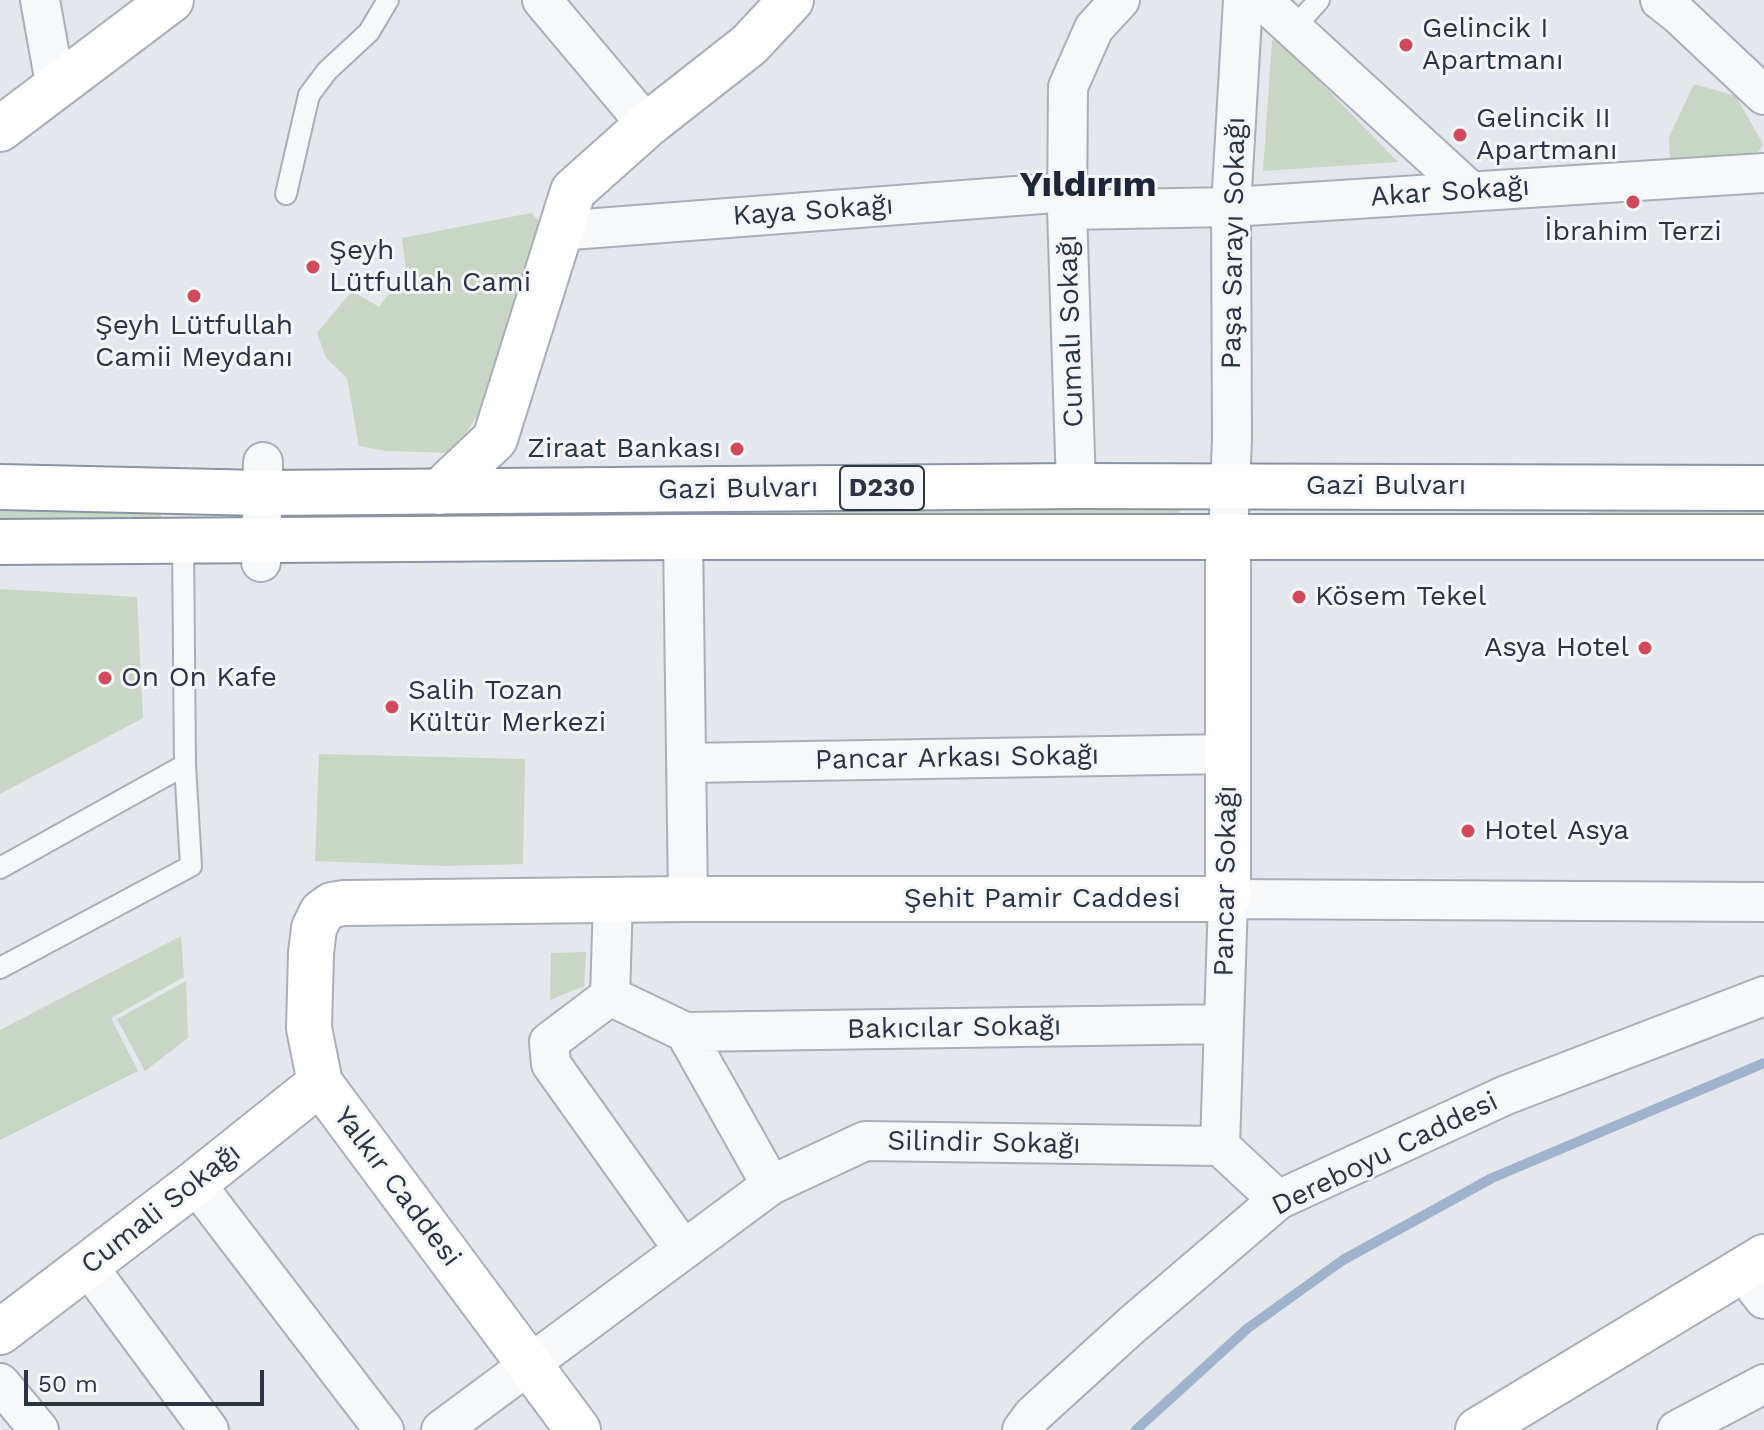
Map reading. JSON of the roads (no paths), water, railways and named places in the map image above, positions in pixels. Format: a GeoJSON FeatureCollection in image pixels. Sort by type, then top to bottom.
{"type":"FeatureCollection","features":[{"type":"Feature","properties":{"kind":"main road"},"geometry":{"type":"LineString","coordinates":[[0,129],[171,0]]}},
{"type":"Feature","properties":{"kind":"main road"},"geometry":{"type":"LineString","coordinates":[[439,492],[495,439],[573,191],[647,125],[749,45],[791,0]]}},
{"type":"Feature","properties":{"kind":"main road","name":"Gazi Bulvarı"},"geometry":{"type":"LineString","coordinates":[[0,487],[262,478],[439,492],[1076,486],[1764,488]]}},
{"type":"Feature","properties":{"kind":"main road","name":"Gazi Bulvarı"},"geometry":{"type":"LineString","coordinates":[[0,542],[183,541],[261,551],[683,537],[1764,537]]}},
{"type":"Feature","properties":{"kind":"main road","name":"Pancar Sokağı"},"geometry":{"type":"LineString","coordinates":[[1228,537],[1228,899]]}},
{"type":"Feature","properties":{"kind":"main road","name":"Şehit Pamir Caddesi"},"geometry":{"type":"LineString","coordinates":[[322,912],[332,905],[344,903],[688,899],[1228,899]]}},
{"type":"Feature","properties":{"kind":"main road","name":"Yalkır Caddesi"},"geometry":{"type":"LineString","coordinates":[[322,912],[314,928],[311,953],[309,1028],[320,1083],[578,1430]]}},
{"type":"Feature","properties":{"kind":"main road","name":"Cumali Sokağı"},"geometry":{"type":"LineString","coordinates":[[0,1332],[320,1083]]}},
{"type":"Feature","properties":{"kind":"main road"},"geometry":{"type":"LineString","coordinates":[[1478,1430],[1757,1276]]}},
{"type":"Feature","properties":{"kind":"street"},"geometry":{"type":"LineString","coordinates":[[40,0],[56,89]]}},
{"type":"Feature","properties":{"kind":"street"},"geometry":{"type":"LineString","coordinates":[[542,0],[647,125]]}},
{"type":"Feature","properties":{"kind":"street","name":"Cumalı Sokağı"},"geometry":{"type":"LineString","coordinates":[[1076,486],[1068,87],[1094,28],[1120,0]]}},
{"type":"Feature","properties":{"kind":"street","name":"Paşa Sarayı Sokağı"},"geometry":{"type":"LineString","coordinates":[[1228,537],[1231,486],[1231,207],[1243,0]]}},
{"type":"Feature","properties":{"kind":"street"},"geometry":{"type":"LineString","coordinates":[[1262,0],[1469,190]]}},
{"type":"Feature","properties":{"kind":"street"},"geometry":{"type":"LineString","coordinates":[[1679,5],[1764,95]]}},
{"type":"Feature","properties":{"kind":"street","name":"Akar Sokağı"},"geometry":{"type":"LineString","coordinates":[[1068,201],[1231,207],[1764,173]]}},
{"type":"Feature","properties":{"kind":"street","name":"Kaya Sokağı"},"geometry":{"type":"LineString","coordinates":[[558,231],[1068,201]]}},
{"type":"Feature","properties":{"kind":"street"},"geometry":{"type":"LineString","coordinates":[[261,551],[262,478]]}},
{"type":"Feature","properties":{"kind":"street"},"geometry":{"type":"LineString","coordinates":[[683,537],[688,899]]}},
{"type":"Feature","properties":{"kind":"street","name":"Pancar Arkası Sokağı"},"geometry":{"type":"LineString","coordinates":[[686,763],[1228,754]]}},
{"type":"Feature","properties":{"kind":"street","name":"Şehit Pamir Caddesi"},"geometry":{"type":"LineString","coordinates":[[1228,899],[1764,902]]}},
{"type":"Feature","properties":{"kind":"street","name":"Pancar Sokağı"},"geometry":{"type":"LineString","coordinates":[[1220,1146],[1228,899]]}},
{"type":"Feature","properties":{"kind":"street"},"geometry":{"type":"LineString","coordinates":[[610,996],[613,900]]}},
{"type":"Feature","properties":{"kind":"street"},"geometry":{"type":"LineString","coordinates":[[610,996],[685,1032],[771,1185]]}},
{"type":"Feature","properties":{"kind":"street"},"geometry":{"type":"LineString","coordinates":[[610,996],[549,1042],[551,1064],[683,1249]]}},
{"type":"Feature","properties":{"kind":"street","name":"Dereboyu Caddesi"},"geometry":{"type":"LineString","coordinates":[[1022,1430],[1033,1415],[1122,1334],[1278,1200],[1506,1095],[1764,996]]}},
{"type":"Feature","properties":{"kind":"street","name":"Bakıcılar Sokağı"},"geometry":{"type":"LineString","coordinates":[[685,1032],[1224,1024]]}},
{"type":"Feature","properties":{"kind":"street","name":"Silindir Sokağı"},"geometry":{"type":"LineString","coordinates":[[441,1430],[771,1185],[865,1141],[1220,1146]]}},
{"type":"Feature","properties":{"kind":"street"},"geometry":{"type":"LineString","coordinates":[[1220,1146],[1278,1200]]}},
{"type":"Feature","properties":{"kind":"street"},"geometry":{"type":"LineString","coordinates":[[195,1183],[384,1430]]}},
{"type":"Feature","properties":{"kind":"street"},"geometry":{"type":"LineString","coordinates":[[87,1265],[209,1430]]}},
{"type":"Feature","properties":{"kind":"street"},"geometry":{"type":"LineString","coordinates":[[0,1383],[39,1430]]}},
{"type":"Feature","properties":{"kind":"street"},"geometry":{"type":"LineString","coordinates":[[1677,1430],[1764,1384]]}},
{"type":"Feature","properties":{"kind":"lane"},"geometry":{"type":"LineString","coordinates":[[286,194],[309,95],[327,71],[369,32],[388,0]]}},
{"type":"Feature","properties":{"kind":"lane"},"geometry":{"type":"LineString","coordinates":[[1293,29],[1319,0]]}},
{"type":"Feature","properties":{"kind":"lane"},"geometry":{"type":"LineString","coordinates":[[0,968],[191,866],[185,765],[183,541]]}},
{"type":"Feature","properties":{"kind":"lane"},"geometry":{"type":"LineString","coordinates":[[0,868],[185,765]]}},
{"type":"Feature","properties":{"kind":"waterway"},"geometry":{"type":"LineString","coordinates":[[1136,1430],[1248,1328],[1343,1260],[1492,1178],[1764,1063]]}},
{"type":"Feature","properties":{"kind":"place","name":"Gelincik I Apartmanı"},"geometry":{"type":"Point","coordinates":[1406,45]}},
{"type":"Feature","properties":{"kind":"place","name":"Gelincik II Apartmanı"},"geometry":{"type":"Point","coordinates":[1460,135]}},
{"type":"Feature","properties":{"kind":"place","name":"İbrahim Terzi"},"geometry":{"type":"Point","coordinates":[1633,202]}},
{"type":"Feature","properties":{"kind":"place","name":"Şeyh Lütfullah Cami"},"geometry":{"type":"Point","coordinates":[313,267]}},
{"type":"Feature","properties":{"kind":"place","name":"Şeyh Lütfullah Camii Meydanı"},"geometry":{"type":"Point","coordinates":[194,296]}},
{"type":"Feature","properties":{"kind":"place","name":"Ziraat Bankası"},"geometry":{"type":"Point","coordinates":[737,449]}},
{"type":"Feature","properties":{"kind":"place","name":"Kösem Tekel"},"geometry":{"type":"Point","coordinates":[1299,597]}},
{"type":"Feature","properties":{"kind":"place","name":"Asya Hotel"},"geometry":{"type":"Point","coordinates":[1645,648]}},
{"type":"Feature","properties":{"kind":"place","name":"On On Kafe"},"geometry":{"type":"Point","coordinates":[105,678]}},
{"type":"Feature","properties":{"kind":"place","name":"Salih Tozan Kültür Merkezi"},"geometry":{"type":"Point","coordinates":[392,707]}},
{"type":"Feature","properties":{"kind":"place","name":"Hotel Asya"},"geometry":{"type":"Point","coordinates":[1468,831]}},
{"type":"Feature","properties":{"kind":"district","name":"Yıldırım"},"geometry":{"type":"Point","coordinates":[1088,185]}}]}
